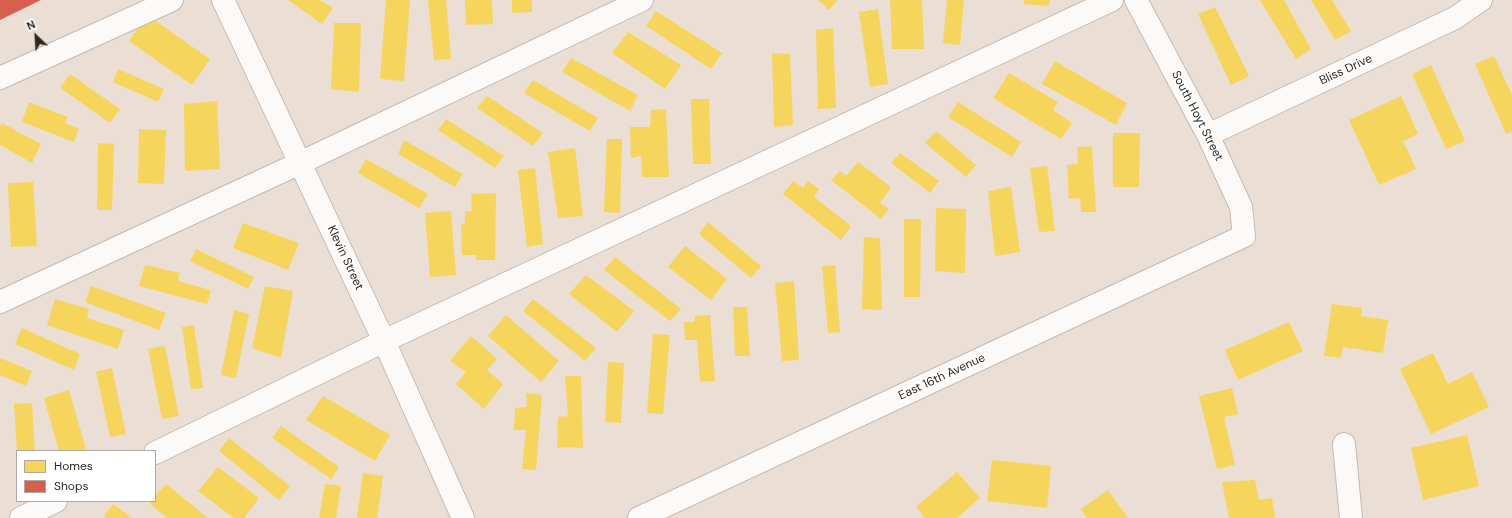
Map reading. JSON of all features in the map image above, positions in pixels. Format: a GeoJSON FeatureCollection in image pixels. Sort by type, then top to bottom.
{"type":"FeatureCollection","features":[{"type":"Feature","properties":{"kind":"street"},"geometry":{"type":"LineString","coordinates":[[0,78],[172,0]]}},
{"type":"Feature","properties":{"kind":"street","name":"Klevin Street"},"geometry":{"type":"LineString","coordinates":[[223,0],[384,341],[462,518]]}},
{"type":"Feature","properties":{"kind":"street"},"geometry":{"type":"LineString","coordinates":[[0,302],[300,163],[642,0]]}},
{"type":"Feature","properties":{"kind":"street"},"geometry":{"type":"LineString","coordinates":[[156,453],[384,341],[1112,0]]}},
{"type":"Feature","properties":{"kind":"street","name":"South Hoyt Street"},"geometry":{"type":"LineString","coordinates":[[1136,0],[1208,135],[1240,207],[1244,236]]}},
{"type":"Feature","properties":{"kind":"street","name":"Bliss Drive"},"geometry":{"type":"LineString","coordinates":[[1208,135],[1455,18],[1481,0]]}},
{"type":"Feature","properties":{"kind":"street","name":"East 16th Avenue"},"geometry":{"type":"LineString","coordinates":[[639,518],[1244,236]]}},
{"type":"Feature","properties":{"kind":"street"},"geometry":{"type":"LineString","coordinates":[[1344,444],[1351,518]]}},
{"type":"Feature","properties":{"kind":"street"},"geometry":{"type":"LineString","coordinates":[[21,518],[54,502]]}},
{"type":"Feature","properties":{"kind":"building: Homes"},"geometry":{"type":"Polygon","coordinates":[[[288,0],[320,0],[333,8],[322,24],[288,0]]]}},
{"type":"Feature","properties":{"kind":"building: Homes"},"geometry":{"type":"Polygon","coordinates":[[[386,0],[410,0],[404,81],[380,79],[386,0]]]}},
{"type":"Feature","properties":{"kind":"building: Homes"},"geometry":{"type":"Polygon","coordinates":[[[428,0],[446,0],[451,59],[434,60],[428,0]]]}},
{"type":"Feature","properties":{"kind":"building: Homes"},"geometry":{"type":"Polygon","coordinates":[[[465,0],[492,0],[493,24],[466,25],[465,0]]]}},
{"type":"Feature","properties":{"kind":"building: Homes"},"geometry":{"type":"Polygon","coordinates":[[[512,0],[532,0],[532,12],[512,13],[512,0]]]}},
{"type":"Feature","properties":{"kind":"building: Homes"},"geometry":{"type":"Polygon","coordinates":[[[818,0],[838,0],[829,10],[818,0]]]}},
{"type":"Feature","properties":{"kind":"building: Homes"},"geometry":{"type":"Polygon","coordinates":[[[890,0],[922,0],[924,49],[892,49],[890,0]]]}},
{"type":"Feature","properties":{"kind":"building: Homes"},"geometry":{"type":"Polygon","coordinates":[[[947,0],[964,0],[960,45],[943,43],[947,0]]]}},
{"type":"Feature","properties":{"kind":"building: Homes"},"geometry":{"type":"Polygon","coordinates":[[[1024,0],[1050,0],[1049,6],[1024,4],[1024,0]]]}},
{"type":"Feature","properties":{"kind":"building: Homes"},"geometry":{"type":"Polygon","coordinates":[[[1260,0],[1284,0],[1311,49],[1296,59],[1260,0]]]}},
{"type":"Feature","properties":{"kind":"building: Homes"},"geometry":{"type":"Polygon","coordinates":[[[1311,0],[1332,0],[1351,31],[1335,40],[1311,0]]]}},
{"type":"Feature","properties":{"kind":"building: Homes"},"geometry":{"type":"Polygon","coordinates":[[[1215,7],[1249,76],[1231,85],[1198,14],[1215,7]]]}},
{"type":"Feature","properties":{"kind":"building: Homes"},"geometry":{"type":"Polygon","coordinates":[[[878,9],[888,84],[870,87],[859,12],[878,9]]]}},
{"type":"Feature","properties":{"kind":"building: Homes"},"geometry":{"type":"Polygon","coordinates":[[[656,11],[722,53],[711,69],[646,26],[656,11]]]}},
{"type":"Feature","properties":{"kind":"building: Homes"},"geometry":{"type":"Polygon","coordinates":[[[147,15],[210,59],[192,85],[129,41],[147,15]]]}},
{"type":"Feature","properties":{"kind":"building: Homes"},"geometry":{"type":"Polygon","coordinates":[[[334,23],[361,23],[359,92],[331,89],[334,23]]]}},
{"type":"Feature","properties":{"kind":"building: Homes"},"geometry":{"type":"Polygon","coordinates":[[[833,28],[836,108],[818,109],[816,30],[833,28]]]}},
{"type":"Feature","properties":{"kind":"building: Homes"},"geometry":{"type":"Polygon","coordinates":[[[628,32],[681,65],[665,89],[612,53],[628,32]]]}},
{"type":"Feature","properties":{"kind":"building: Homes"},"geometry":{"type":"Polygon","coordinates":[[[772,53],[790,54],[793,125],[774,127],[772,53]]]}},
{"type":"Feature","properties":{"kind":"building: Homes"},"geometry":{"type":"Polygon","coordinates":[[[1494,56],[1512,95],[1512,132],[1506,134],[1475,64],[1494,56]]]}},
{"type":"Feature","properties":{"kind":"building: Homes"},"geometry":{"type":"Polygon","coordinates":[[[571,58],[638,95],[630,111],[562,72],[571,58]]]}},
{"type":"Feature","properties":{"kind":"building: Homes"},"geometry":{"type":"Polygon","coordinates":[[[1055,61],[1127,103],[1116,125],[1042,84],[1055,61]]]}},
{"type":"Feature","properties":{"kind":"building: Homes"},"geometry":{"type":"Polygon","coordinates":[[[1431,65],[1465,141],[1446,149],[1412,74],[1431,65]]]}},
{"type":"Feature","properties":{"kind":"building: Homes"},"geometry":{"type":"Polygon","coordinates":[[[118,69],[164,89],[158,102],[113,82],[118,69]]]}},
{"type":"Feature","properties":{"kind":"building: Homes"},"geometry":{"type":"Polygon","coordinates":[[[1009,73],[1058,102],[1053,110],[1072,123],[1061,139],[993,98],[1009,73]]]}},
{"type":"Feature","properties":{"kind":"building: Homes"},"geometry":{"type":"Polygon","coordinates":[[[70,74],[120,109],[110,123],[60,88],[70,74]]]}},
{"type":"Feature","properties":{"kind":"building: Homes"},"geometry":{"type":"Polygon","coordinates":[[[533,80],[598,118],[590,131],[524,93],[533,80]]]}},
{"type":"Feature","properties":{"kind":"building: Homes"},"geometry":{"type":"Polygon","coordinates":[[[487,96],[543,133],[533,146],[477,108],[487,96]]]}},
{"type":"Feature","properties":{"kind":"building: Homes"},"geometry":{"type":"Polygon","coordinates":[[[1401,96],[1418,134],[1403,141],[1416,169],[1379,185],[1349,120],[1401,96]]]}},
{"type":"Feature","properties":{"kind":"building: Homes"},"geometry":{"type":"Polygon","coordinates":[[[691,99],[709,99],[711,164],[693,164],[691,99]]]}},
{"type":"Feature","properties":{"kind":"building: Homes"},"geometry":{"type":"Polygon","coordinates":[[[217,101],[220,169],[185,171],[184,104],[217,101]]]}},
{"type":"Feature","properties":{"kind":"building: Homes"},"geometry":{"type":"Polygon","coordinates":[[[29,102],[68,117],[65,123],[79,129],[74,142],[22,122],[29,102]]]}},
{"type":"Feature","properties":{"kind":"building: Homes"},"geometry":{"type":"Polygon","coordinates":[[[958,102],[1021,142],[1012,157],[948,117],[958,102]]]}},
{"type":"Feature","properties":{"kind":"building: Homes"},"geometry":{"type":"Polygon","coordinates":[[[666,109],[669,177],[642,177],[641,156],[631,158],[630,127],[650,127],[651,110],[666,109]]]}},
{"type":"Feature","properties":{"kind":"building: Homes"},"geometry":{"type":"Polygon","coordinates":[[[446,119],[504,156],[495,168],[438,130],[446,119]]]}},
{"type":"Feature","properties":{"kind":"building: Homes"},"geometry":{"type":"Polygon","coordinates":[[[2,123],[41,144],[32,163],[0,145],[0,127],[2,123]]]}},
{"type":"Feature","properties":{"kind":"building: Homes"},"geometry":{"type":"Polygon","coordinates":[[[139,129],[166,130],[164,184],[138,183],[139,129]]]}},
{"type":"Feature","properties":{"kind":"building: Homes"},"geometry":{"type":"Polygon","coordinates":[[[936,131],[976,165],[966,177],[925,143],[936,131]]]}},
{"type":"Feature","properties":{"kind":"building: Homes"},"geometry":{"type":"Polygon","coordinates":[[[1113,133],[1140,133],[1139,187],[1113,187],[1113,133]]]}},
{"type":"Feature","properties":{"kind":"building: Homes"},"geometry":{"type":"Polygon","coordinates":[[[607,139],[622,139],[620,213],[604,212],[607,139]]]}},
{"type":"Feature","properties":{"kind":"building: Homes"},"geometry":{"type":"Polygon","coordinates":[[[404,140],[463,174],[455,187],[398,154],[404,140]]]}},
{"type":"Feature","properties":{"kind":"building: Homes"},"geometry":{"type":"Polygon","coordinates":[[[98,143],[114,144],[112,210],[97,210],[98,143]]]}},
{"type":"Feature","properties":{"kind":"building: Homes"},"geometry":{"type":"Polygon","coordinates":[[[1092,146],[1096,212],[1081,212],[1080,198],[1069,199],[1067,165],[1078,164],[1077,147],[1092,146]]]}},
{"type":"Feature","properties":{"kind":"building: Homes"},"geometry":{"type":"Polygon","coordinates":[[[575,148],[583,216],[558,218],[548,152],[575,148]]]}},
{"type":"Feature","properties":{"kind":"building: Homes"},"geometry":{"type":"Polygon","coordinates":[[[900,153],[939,181],[930,193],[891,163],[900,153]]]}},
{"type":"Feature","properties":{"kind":"building: Homes"},"geometry":{"type":"Polygon","coordinates":[[[366,159],[428,194],[419,208],[358,173],[366,159]]]}},
{"type":"Feature","properties":{"kind":"building: Homes"},"geometry":{"type":"Polygon","coordinates":[[[858,162],[891,187],[880,203],[889,209],[881,219],[831,180],[840,171],[846,176],[858,162]]]}},
{"type":"Feature","properties":{"kind":"building: Homes"},"geometry":{"type":"Polygon","coordinates":[[[1047,166],[1055,231],[1039,232],[1030,168],[1047,166]]]}},
{"type":"Feature","properties":{"kind":"building: Homes"},"geometry":{"type":"Polygon","coordinates":[[[535,168],[543,244],[527,247],[518,170],[535,168]]]}},
{"type":"Feature","properties":{"kind":"building: Homes"},"geometry":{"type":"Polygon","coordinates":[[[793,181],[803,188],[808,181],[819,189],[814,197],[851,226],[841,240],[783,194],[793,181]]]}},
{"type":"Feature","properties":{"kind":"building: Homes"},"geometry":{"type":"Polygon","coordinates":[[[33,182],[37,246],[11,247],[8,183],[33,182]]]}},
{"type":"Feature","properties":{"kind":"building: Homes"},"geometry":{"type":"Polygon","coordinates":[[[1011,187],[1020,252],[995,256],[988,191],[1011,187]]]}},
{"type":"Feature","properties":{"kind":"building: Homes"},"geometry":{"type":"Polygon","coordinates":[[[496,193],[495,260],[476,260],[477,255],[462,255],[461,224],[465,223],[465,211],[472,211],[471,194],[496,193]]]}},
{"type":"Feature","properties":{"kind":"building: Homes"},"geometry":{"type":"Polygon","coordinates":[[[936,208],[966,209],[965,273],[935,271],[936,208]]]}},
{"type":"Feature","properties":{"kind":"building: Homes"},"geometry":{"type":"Polygon","coordinates":[[[451,211],[456,275],[430,277],[425,213],[451,211]]]}},
{"type":"Feature","properties":{"kind":"building: Homes"},"geometry":{"type":"Polygon","coordinates":[[[904,219],[921,219],[920,297],[904,297],[904,219]]]}},
{"type":"Feature","properties":{"kind":"building: Homes"},"geometry":{"type":"Polygon","coordinates":[[[708,222],[761,266],[751,278],[699,234],[708,222]]]}},
{"type":"Feature","properties":{"kind":"building: Homes"},"geometry":{"type":"Polygon","coordinates":[[[243,223],[299,243],[288,270],[233,248],[243,223]]]}},
{"type":"Feature","properties":{"kind":"building: Homes"},"geometry":{"type":"Polygon","coordinates":[[[864,237],[880,238],[882,310],[862,309],[864,237]]]}},
{"type":"Feature","properties":{"kind":"building: Homes"},"geometry":{"type":"Polygon","coordinates":[[[685,246],[727,279],[711,300],[668,267],[685,246]]]}},
{"type":"Feature","properties":{"kind":"building: Homes"},"geometry":{"type":"Polygon","coordinates":[[[196,249],[254,277],[248,289],[190,261],[196,249]]]}},
{"type":"Feature","properties":{"kind":"building: Homes"},"geometry":{"type":"Polygon","coordinates":[[[615,257],[681,309],[670,321],[604,270],[615,257]]]}},
{"type":"Feature","properties":{"kind":"building: Homes"},"geometry":{"type":"Polygon","coordinates":[[[145,265],[180,273],[178,281],[211,290],[207,304],[139,286],[145,265]]]}},
{"type":"Feature","properties":{"kind":"building: Homes"},"geometry":{"type":"Polygon","coordinates":[[[835,265],[840,332],[828,333],[822,266],[835,265]]]}},
{"type":"Feature","properties":{"kind":"building: Homes"},"geometry":{"type":"Polygon","coordinates":[[[586,275],[634,311],[617,332],[569,294],[586,275]]]}},
{"type":"Feature","properties":{"kind":"building: Homes"},"geometry":{"type":"Polygon","coordinates":[[[794,281],[799,360],[782,361],[775,283],[794,281]]]}},
{"type":"Feature","properties":{"kind":"building: Homes"},"geometry":{"type":"Polygon","coordinates":[[[91,286],[166,313],[159,330],[85,302],[91,286]]]}},
{"type":"Feature","properties":{"kind":"building: Homes"},"geometry":{"type":"Polygon","coordinates":[[[265,286],[293,291],[281,358],[252,348],[265,286]]]}},
{"type":"Feature","properties":{"kind":"building: Homes"},"geometry":{"type":"Polygon","coordinates":[[[55,299],[89,309],[87,318],[124,330],[118,349],[47,325],[55,299]]]}},
{"type":"Feature","properties":{"kind":"building: Homes"},"geometry":{"type":"Polygon","coordinates":[[[533,299],[596,348],[585,361],[523,311],[533,299]]]}},
{"type":"Feature","properties":{"kind":"building: Homes"},"geometry":{"type":"Polygon","coordinates":[[[1332,304],[1362,308],[1361,316],[1388,320],[1383,353],[1343,347],[1341,358],[1324,356],[1332,304]]]}},
{"type":"Feature","properties":{"kind":"building: Homes"},"geometry":{"type":"Polygon","coordinates":[[[733,307],[747,307],[750,356],[735,356],[733,307]]]}},
{"type":"Feature","properties":{"kind":"building: Homes"},"geometry":{"type":"Polygon","coordinates":[[[234,310],[249,314],[236,378],[221,375],[234,310]]]}},
{"type":"Feature","properties":{"kind":"building: Homes"},"geometry":{"type":"Polygon","coordinates":[[[506,315],[559,361],[541,382],[488,336],[506,315]]]}},
{"type":"Feature","properties":{"kind":"building: Homes"},"geometry":{"type":"Polygon","coordinates":[[[710,315],[715,381],[700,382],[697,340],[685,340],[684,322],[695,322],[695,316],[710,315]]]}},
{"type":"Feature","properties":{"kind":"building: Homes"},"geometry":{"type":"Polygon","coordinates":[[[1289,322],[1303,351],[1238,380],[1225,350],[1289,322]]]}},
{"type":"Feature","properties":{"kind":"building: Homes"},"geometry":{"type":"Polygon","coordinates":[[[194,325],[203,388],[191,389],[182,327],[194,325]]]}},
{"type":"Feature","properties":{"kind":"building: Homes"},"geometry":{"type":"Polygon","coordinates":[[[22,328],[80,354],[74,370],[15,344],[22,328]]]}},
{"type":"Feature","properties":{"kind":"building: Homes"},"geometry":{"type":"Polygon","coordinates":[[[653,334],[670,335],[663,414],[647,413],[653,334]]]}},
{"type":"Feature","properties":{"kind":"building: Homes"},"geometry":{"type":"Polygon","coordinates":[[[471,336],[497,359],[487,370],[503,384],[484,409],[456,384],[466,372],[450,361],[471,336]]]}},
{"type":"Feature","properties":{"kind":"building: Homes"},"geometry":{"type":"Polygon","coordinates":[[[165,346],[179,416],[162,419],[148,349],[165,346]]]}},
{"type":"Feature","properties":{"kind":"building: Homes"},"geometry":{"type":"Polygon","coordinates":[[[1433,353],[1448,384],[1472,372],[1489,407],[1431,434],[1400,369],[1433,353]]]}},
{"type":"Feature","properties":{"kind":"building: Homes"},"geometry":{"type":"Polygon","coordinates":[[[0,358],[32,371],[26,386],[0,375],[0,358]]]}},
{"type":"Feature","properties":{"kind":"building: Homes"},"geometry":{"type":"Polygon","coordinates":[[[608,362],[624,363],[621,423],[605,422],[608,362]]]}},
{"type":"Feature","properties":{"kind":"building: Homes"},"geometry":{"type":"Polygon","coordinates":[[[112,368],[126,434],[110,437],[96,372],[112,368]]]}},
{"type":"Feature","properties":{"kind":"building: Homes"},"geometry":{"type":"Polygon","coordinates":[[[565,376],[581,376],[583,448],[557,448],[558,417],[568,416],[565,376]]]}},
{"type":"Feature","properties":{"kind":"building: Homes"},"geometry":{"type":"Polygon","coordinates":[[[1232,388],[1238,414],[1224,417],[1235,465],[1217,469],[1199,396],[1232,388]]]}},
{"type":"Feature","properties":{"kind":"building: Homes"},"geometry":{"type":"Polygon","coordinates":[[[69,390],[86,449],[59,450],[44,398],[69,390]]]}},
{"type":"Feature","properties":{"kind":"building: Homes"},"geometry":{"type":"Polygon","coordinates":[[[526,393],[542,395],[536,470],[522,469],[526,430],[514,430],[515,408],[527,407],[526,393]]]}},
{"type":"Feature","properties":{"kind":"building: Homes"},"geometry":{"type":"Polygon","coordinates":[[[323,396],[390,435],[375,461],[306,420],[323,396]]]}},
{"type":"Feature","properties":{"kind":"building: Homes"},"geometry":{"type":"Polygon","coordinates":[[[32,403],[35,450],[17,450],[14,404],[32,403]]]}},
{"type":"Feature","properties":{"kind":"building: Homes"},"geometry":{"type":"Polygon","coordinates":[[[281,426],[339,467],[331,479],[272,438],[281,426]]]}},
{"type":"Feature","properties":{"kind":"building: Homes"},"geometry":{"type":"Polygon","coordinates":[[[1467,435],[1479,486],[1423,500],[1411,448],[1467,435]]]}},
{"type":"Feature","properties":{"kind":"building: Homes"},"geometry":{"type":"Polygon","coordinates":[[[229,438],[290,486],[279,500],[219,451],[229,438]]]}},
{"type":"Feature","properties":{"kind":"building: Homes"},"geometry":{"type":"Polygon","coordinates":[[[992,460],[1051,466],[1047,508],[987,501],[992,460]]]}},
{"type":"Feature","properties":{"kind":"building: Homes"},"geometry":{"type":"Polygon","coordinates":[[[218,467],[259,498],[244,518],[234,518],[198,491],[218,467]]]}},
{"type":"Feature","properties":{"kind":"building: Homes"},"geometry":{"type":"Polygon","coordinates":[[[957,472],[980,498],[957,518],[925,518],[916,507],[957,472]]]}},
{"type":"Feature","properties":{"kind":"building: Homes"},"geometry":{"type":"Polygon","coordinates":[[[363,473],[383,476],[377,518],[357,518],[363,473]]]}},
{"type":"Feature","properties":{"kind":"building: Homes"},"geometry":{"type":"Polygon","coordinates":[[[1255,480],[1259,500],[1272,498],[1275,518],[1229,518],[1222,482],[1255,480]]]}},
{"type":"Feature","properties":{"kind":"building: Homes"},"geometry":{"type":"Polygon","coordinates":[[[166,484],[208,518],[167,518],[149,503],[156,502],[156,495],[166,484]]]}},
{"type":"Feature","properties":{"kind":"building: Homes"},"geometry":{"type":"Polygon","coordinates":[[[325,484],[341,486],[336,518],[319,518],[325,484]]]}},
{"type":"Feature","properties":{"kind":"building: Homes"},"geometry":{"type":"Polygon","coordinates":[[[1108,490],[1128,518],[1087,518],[1081,509],[1108,490]]]}},
{"type":"Feature","properties":{"kind":"building: Homes"},"geometry":{"type":"Polygon","coordinates":[[[113,504],[132,518],[107,518],[104,516],[113,504]]]}},
{"type":"Feature","properties":{"kind":"building: Shops"},"geometry":{"type":"Polygon","coordinates":[[[0,0],[41,0],[0,20],[0,0]]]}}]}
